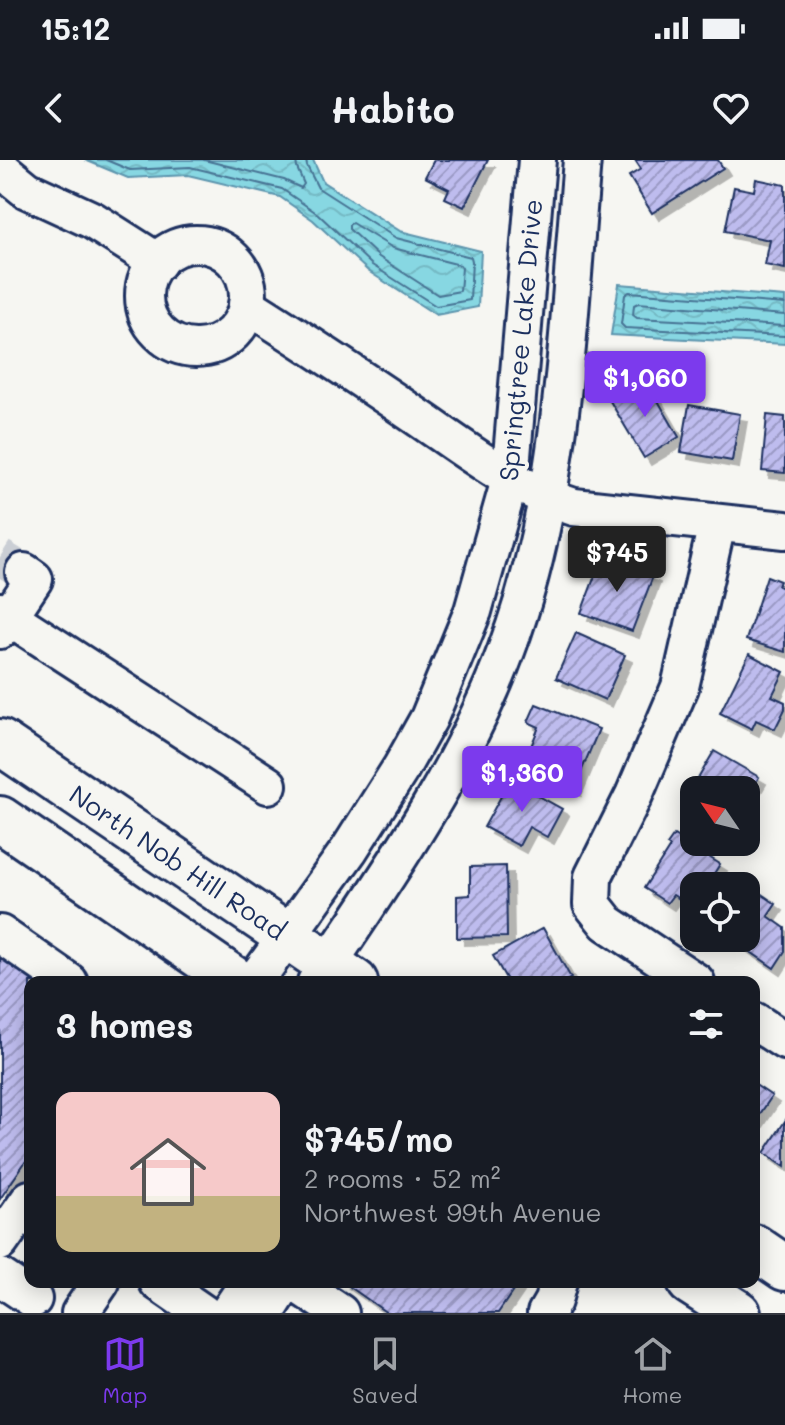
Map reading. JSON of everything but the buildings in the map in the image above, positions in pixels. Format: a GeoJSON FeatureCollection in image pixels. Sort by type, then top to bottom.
{"type":"FeatureCollection","features":[{"type":"Feature","properties":{"kind":"main road","name":"North Nob Hill Road"},"geometry":{"type":"LineString","coordinates":[[0,742],[287,935],[333,976]]}},
{"type":"Feature","properties":{"kind":"main road"},"geometry":{"type":"LineString","coordinates":[[0,819],[229,976]]}},
{"type":"Feature","properties":{"kind":"main road"},"geometry":{"type":"LineString","coordinates":[[760,1251],[785,1268]]}},
{"type":"Feature","properties":{"kind":"main road"},"geometry":{"type":"LineString","coordinates":[[699,1288],[738,1313]]}},
{"type":"Feature","properties":{"kind":"street","name":"Springtree Lake Drive"},"geometry":{"type":"LineString","coordinates":[[258,976],[349,850],[401,768],[429,718],[473,611],[510,480],[537,160]]}},
{"type":"Feature","properties":{"kind":"street","name":"Springtree Lake Drive"},"geometry":{"type":"LineString","coordinates":[[333,976],[455,764],[507,649],[532,566],[547,499],[560,406],[582,160]]}},
{"type":"Feature","properties":{"kind":"street"},"geometry":{"type":"LineString","coordinates":[[0,168],[27,190],[92,220],[158,262]]}},
{"type":"Feature","properties":{"kind":"street"},"geometry":{"type":"LineString","coordinates":[[192,244],[210,245],[225,252],[237,264],[245,278],[247,305],[237,329],[224,341],[207,347],[190,348],[173,343],[159,333],[149,319],[144,303],[145,286],[151,270],[162,257],[176,248],[192,244]]}},
{"type":"Feature","properties":{"kind":"street"},"geometry":{"type":"LineString","coordinates":[[247,305],[329,356],[510,480],[547,499],[574,507],[785,530]]}},
{"type":"Feature","properties":{"kind":"street"},"geometry":{"type":"LineString","coordinates":[[687,976],[607,923],[592,904],[593,877],[634,795],[680,687],[717,524]]}},
{"type":"Feature","properties":{"kind":"street"},"geometry":{"type":"LineString","coordinates":[[24,572],[34,579],[3,619],[268,785]]}},
{"type":"Feature","properties":{"kind":"street"},"geometry":{"type":"LineString","coordinates":[[0,934],[60,976]]}},
{"type":"Feature","properties":{"kind":"street"},"geometry":{"type":"LineString","coordinates":[[760,1025],[785,1041]]}},
{"type":"Feature","properties":{"kind":"street"},"geometry":{"type":"LineString","coordinates":[[0,1242],[24,1208]]}},
{"type":"Feature","properties":{"kind":"street"},"geometry":{"type":"LineString","coordinates":[[0,1277],[34,1298]]}},
{"type":"Feature","properties":{"kind":"street"},"geometry":{"type":"LineString","coordinates":[[80,1313],[96,1288]]}},
{"type":"Feature","properties":{"kind":"street"},"geometry":{"type":"LineString","coordinates":[[228,1313],[245,1288]]}},
{"type":"Feature","properties":{"kind":"street"},"geometry":{"type":"LineString","coordinates":[[266,1313],[282,1288]]}},
{"type":"Feature","properties":{"kind":"street"},"geometry":{"type":"LineString","coordinates":[[303,1288],[340,1313]]}},
{"type":"Feature","properties":{"kind":"street"},"geometry":{"type":"LineString","coordinates":[[546,1313],[556,1288]]}},
{"type":"Feature","properties":{"kind":"street"},"geometry":{"type":"LineString","coordinates":[[161,1295],[203,1313]]}},
{"type":"Feature","properties":{"kind":"water"},"geometry":{"type":"Polygon","coordinates":[[[85,160],[313,160],[323,182],[400,231],[481,251],[478,307],[436,315],[368,271],[313,220],[280,197],[188,175],[128,178],[85,160]]]}},
{"type":"Feature","properties":{"kind":"water"},"geometry":{"type":"Polygon","coordinates":[[[619,284],[785,297],[785,344],[611,335],[619,284]]]}},
{"type":"Feature","properties":{"kind":"tunnel"},"geometry":{"type":"LineString","coordinates":[[0,557],[24,572]]}}]}
